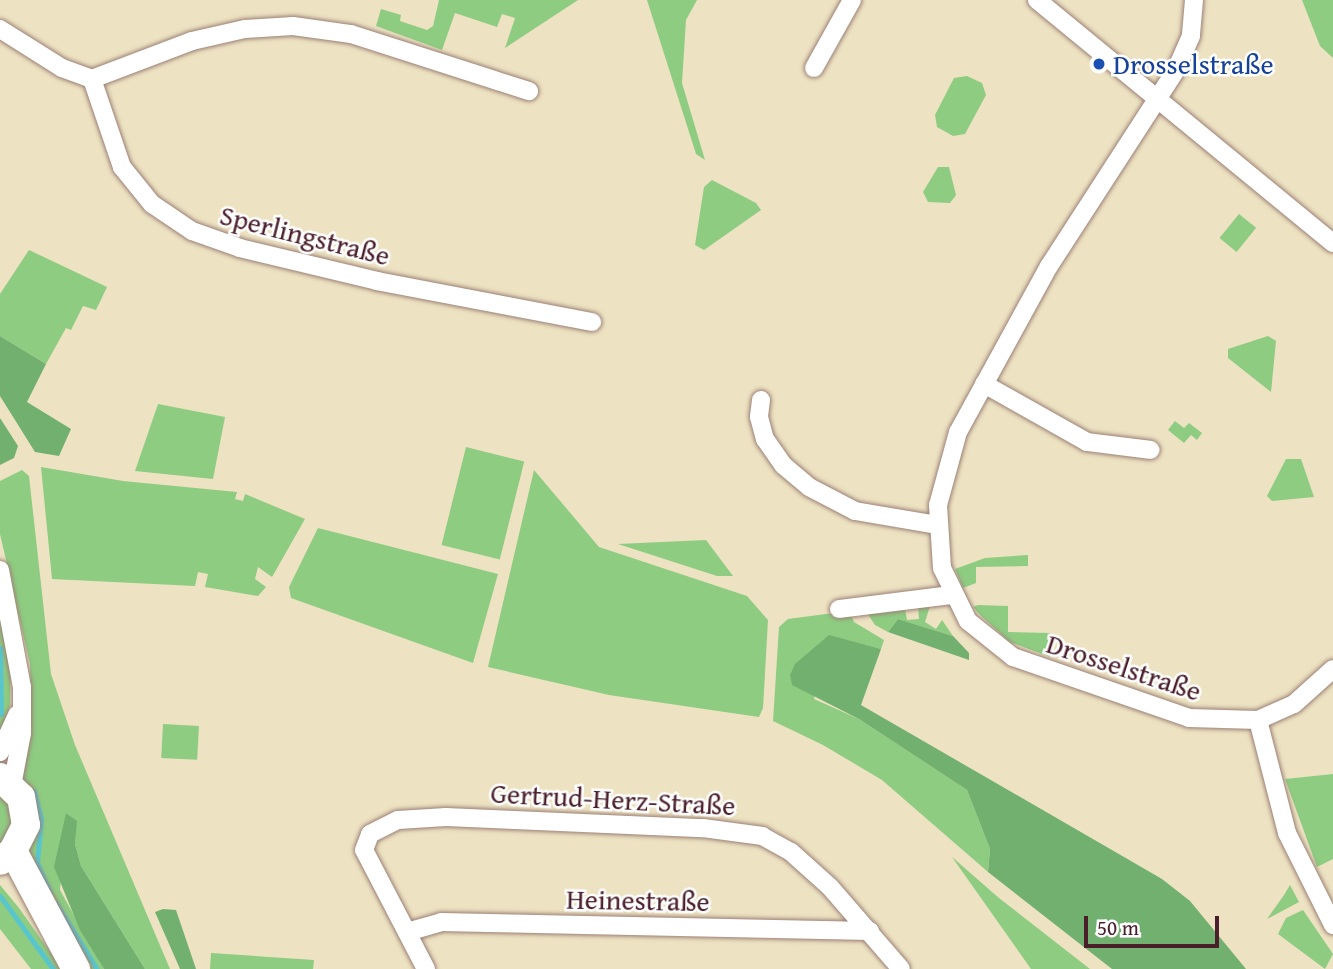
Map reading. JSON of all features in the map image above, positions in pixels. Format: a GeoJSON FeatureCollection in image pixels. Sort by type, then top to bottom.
{"type":"FeatureCollection","features":[{"type":"Feature","properties":{"kind":"main road"},"geometry":{"type":"LineString","coordinates":[[6,781],[21,797],[26,825],[4,861],[76,969]]}},
{"type":"Feature","properties":{"kind":"street"},"geometry":{"type":"LineString","coordinates":[[814,68],[852,0]]}},
{"type":"Feature","properties":{"kind":"street"},"geometry":{"type":"LineString","coordinates":[[1037,0],[1333,243]]}},
{"type":"Feature","properties":{"kind":"street","name":"Drosselstraße"},"geometry":{"type":"LineString","coordinates":[[1194,0],[1187,48],[1049,266],[984,384],[945,468],[937,525],[942,568],[968,621],[1013,657],[1189,718],[1258,720],[1294,704],[1333,669]]}},
{"type":"Feature","properties":{"kind":"street"},"geometry":{"type":"LineString","coordinates":[[0,29],[62,68],[92,79],[192,41],[245,29],[293,26],[351,34],[529,91]]}},
{"type":"Feature","properties":{"kind":"street","name":"Sperlingstraße"},"geometry":{"type":"LineString","coordinates":[[92,79],[122,167],[152,204],[192,232],[240,248],[377,281],[592,321]]}},
{"type":"Feature","properties":{"kind":"street"},"geometry":{"type":"LineString","coordinates":[[984,384],[1087,442],[1150,450]]}},
{"type":"Feature","properties":{"kind":"street"},"geometry":{"type":"LineString","coordinates":[[761,400],[759,417],[768,446],[809,487],[855,511],[937,525]]}},
{"type":"Feature","properties":{"kind":"street"},"geometry":{"type":"LineString","coordinates":[[0,570],[19,652],[22,702],[22,733],[6,781]]}},
{"type":"Feature","properties":{"kind":"street"},"geometry":{"type":"LineString","coordinates":[[839,609],[953,595]]}},
{"type":"Feature","properties":{"kind":"street"},"geometry":{"type":"LineString","coordinates":[[0,752],[22,702]]}},
{"type":"Feature","properties":{"kind":"street"},"geometry":{"type":"LineString","coordinates":[[1258,720],[1287,833],[1333,925]]}},
{"type":"Feature","properties":{"kind":"street","name":"Gertrud-Herz-Straße"},"geometry":{"type":"LineString","coordinates":[[407,932],[364,850],[370,834],[398,820],[434,818],[735,830],[762,836],[792,852],[870,931],[901,969]]}},
{"type":"Feature","properties":{"kind":"street","name":"Heinestraße"},"geometry":{"type":"LineString","coordinates":[[407,932],[441,922],[870,931]]}},
{"type":"Feature","properties":{"kind":"street"},"geometry":{"type":"LineString","coordinates":[[407,932],[426,969]]}},
{"type":"Feature","properties":{"kind":"green space"},"geometry":{"type":"Polygon","coordinates":[[[439,0],[578,0],[505,48],[515,18],[502,14],[497,27],[455,13],[442,50],[376,26],[381,9],[401,15],[400,21],[427,30],[433,26],[439,0]]]}},
{"type":"Feature","properties":{"kind":"green space"},"geometry":{"type":"Polygon","coordinates":[[[647,0],[697,0],[686,20],[682,83],[705,160],[696,154],[647,0]]]}},
{"type":"Feature","properties":{"kind":"green space"},"geometry":{"type":"Polygon","coordinates":[[[1302,0],[1333,0],[1333,58],[1320,46],[1302,0]]]}},
{"type":"Feature","properties":{"kind":"green space"},"geometry":{"type":"Polygon","coordinates":[[[967,76],[982,83],[986,95],[965,134],[953,136],[937,127],[935,115],[954,78],[967,76]]]}},
{"type":"Feature","properties":{"kind":"green space"},"geometry":{"type":"Polygon","coordinates":[[[938,167],[949,167],[956,195],[950,203],[928,202],[923,192],[938,167]]]}},
{"type":"Feature","properties":{"kind":"green space"},"geometry":{"type":"Polygon","coordinates":[[[712,180],[756,203],[761,210],[704,250],[695,245],[704,187],[712,180]]]}},
{"type":"Feature","properties":{"kind":"green space"},"geometry":{"type":"Polygon","coordinates":[[[1239,214],[1256,228],[1237,252],[1219,238],[1239,214]]]}},
{"type":"Feature","properties":{"kind":"green space"},"geometry":{"type":"Polygon","coordinates":[[[29,250],[107,287],[96,310],[83,306],[71,330],[66,328],[46,364],[0,336],[0,294],[29,250]]]}},
{"type":"Feature","properties":{"kind":"green space"},"geometry":{"type":"Polygon","coordinates":[[[0,336],[46,364],[27,402],[71,429],[59,456],[35,452],[0,396],[0,336]]]}},
{"type":"Feature","properties":{"kind":"green space"},"geometry":{"type":"Polygon","coordinates":[[[1268,336],[1276,341],[1271,392],[1228,358],[1228,349],[1268,336]]]}},
{"type":"Feature","properties":{"kind":"green space"},"geometry":{"type":"Polygon","coordinates":[[[158,404],[225,417],[213,479],[135,471],[158,404]]]}},
{"type":"Feature","properties":{"kind":"green space"},"geometry":{"type":"Polygon","coordinates":[[[0,418],[18,446],[14,458],[0,465],[0,418]]]}},
{"type":"Feature","properties":{"kind":"green space"},"geometry":{"type":"Polygon","coordinates":[[[1175,421],[1184,428],[1189,423],[1202,433],[1197,440],[1191,435],[1184,443],[1168,430],[1175,421]]]}},
{"type":"Feature","properties":{"kind":"green space"},"geometry":{"type":"Polygon","coordinates":[[[466,447],[524,462],[500,560],[442,545],[466,447]]]}},
{"type":"Feature","properties":{"kind":"green space"},"geometry":{"type":"Polygon","coordinates":[[[1286,459],[1301,459],[1314,497],[1272,501],[1267,496],[1286,459]]]}},
{"type":"Feature","properties":{"kind":"green space"},"geometry":{"type":"Polygon","coordinates":[[[41,467],[123,481],[237,492],[235,499],[243,501],[245,494],[305,519],[272,577],[258,567],[255,579],[266,587],[258,596],[205,587],[208,574],[198,572],[195,586],[52,579],[41,467]]]}},
{"type":"Feature","properties":{"kind":"green space"},"geometry":{"type":"Polygon","coordinates":[[[22,470],[29,476],[51,674],[75,745],[170,969],[145,969],[81,866],[75,844],[76,821],[66,813],[60,890],[104,969],[88,969],[27,862],[21,777],[31,711],[30,664],[0,534],[0,481],[22,470]]]}},
{"type":"Feature","properties":{"kind":"green space"},"geometry":{"type":"Polygon","coordinates":[[[534,470],[599,547],[747,596],[768,620],[763,708],[759,717],[609,695],[488,667],[534,470]]]}},
{"type":"Feature","properties":{"kind":"green space"},"geometry":{"type":"Polygon","coordinates":[[[318,528],[498,574],[473,663],[291,598],[289,587],[318,528]]]}},
{"type":"Feature","properties":{"kind":"green space"},"geometry":{"type":"Polygon","coordinates":[[[706,540],[733,576],[717,576],[618,544],[706,540]]]}},
{"type":"Feature","properties":{"kind":"green space"},"geometry":{"type":"Polygon","coordinates":[[[1028,555],[1028,566],[976,567],[976,583],[963,588],[955,569],[985,558],[1028,555]]]}},
{"type":"Feature","properties":{"kind":"green space"},"geometry":{"type":"Polygon","coordinates":[[[930,606],[925,622],[936,629],[942,620],[953,636],[898,619],[888,632],[875,625],[867,613],[905,609],[907,620],[919,619],[918,607],[930,606]]]}},
{"type":"Feature","properties":{"kind":"green space"},"geometry":{"type":"Polygon","coordinates":[[[1008,606],[1008,632],[1050,633],[1050,657],[1010,642],[973,607],[1008,606]]]}},
{"type":"Feature","properties":{"kind":"green space"},"geometry":{"type":"Polygon","coordinates":[[[0,611],[11,662],[10,706],[0,735],[0,611]]]}},
{"type":"Feature","properties":{"kind":"green space"},"geometry":{"type":"Polygon","coordinates":[[[841,612],[851,615],[854,622],[884,640],[881,649],[829,636],[814,699],[859,719],[967,790],[990,849],[988,872],[882,780],[823,745],[773,721],[779,627],[788,619],[841,612]]]}},
{"type":"Feature","properties":{"kind":"green space"},"geometry":{"type":"Polygon","coordinates":[[[898,619],[953,636],[969,653],[969,660],[888,632],[898,619]]]}},
{"type":"Feature","properties":{"kind":"green space"},"geometry":{"type":"Polygon","coordinates":[[[829,635],[881,649],[861,705],[1162,879],[1190,901],[1246,969],[1112,969],[988,872],[990,849],[967,790],[859,719],[792,685],[790,675],[795,664],[829,635]]]}},
{"type":"Feature","properties":{"kind":"green space"},"geometry":{"type":"Polygon","coordinates":[[[163,724],[199,726],[197,760],[161,758],[163,724]]]}},
{"type":"Feature","properties":{"kind":"green space"},"geometry":{"type":"Polygon","coordinates":[[[1333,774],[1333,859],[1317,867],[1285,779],[1333,774]]]}},
{"type":"Feature","properties":{"kind":"green space"},"geometry":{"type":"Polygon","coordinates":[[[0,793],[10,805],[12,825],[0,845],[0,793]]]}},
{"type":"Feature","properties":{"kind":"green space"},"geometry":{"type":"Polygon","coordinates":[[[66,813],[77,821],[75,844],[81,866],[145,969],[104,969],[80,930],[54,867],[66,813]]]}},
{"type":"Feature","properties":{"kind":"green space"},"geometry":{"type":"Polygon","coordinates":[[[952,857],[999,898],[1090,969],[1031,969],[952,857]]]}},
{"type":"Feature","properties":{"kind":"green space"},"geometry":{"type":"Polygon","coordinates":[[[0,885],[62,969],[31,969],[0,929],[0,885]]]}},
{"type":"Feature","properties":{"kind":"green space"},"geometry":{"type":"Polygon","coordinates":[[[1290,885],[1299,902],[1267,919],[1284,895],[1290,885]]]}},
{"type":"Feature","properties":{"kind":"green space"},"geometry":{"type":"Polygon","coordinates":[[[163,909],[176,910],[196,969],[180,969],[155,912],[163,909]]]}},
{"type":"Feature","properties":{"kind":"green space"},"geometry":{"type":"Polygon","coordinates":[[[1303,910],[1333,954],[1325,969],[1278,934],[1286,918],[1303,910]]]}},
{"type":"Feature","properties":{"kind":"green space"},"geometry":{"type":"Polygon","coordinates":[[[211,953],[314,960],[313,969],[210,969],[211,953]]]}},
{"type":"Feature","properties":{"kind":"waterway"},"geometry":{"type":"LineString","coordinates":[[0,648],[1,714]]}},
{"type":"Feature","properties":{"kind":"waterway"},"geometry":{"type":"LineString","coordinates":[[34,791],[41,819],[37,863],[50,892]]}},
{"type":"Feature","properties":{"kind":"waterway"},"geometry":{"type":"LineString","coordinates":[[0,896],[53,969]]}},
{"type":"Feature","properties":{"kind":"waterway"},"geometry":{"type":"LineString","coordinates":[[56,903],[97,969]]}},
{"type":"Feature","properties":{"kind":"place","name":"Drosselstraße"},"geometry":{"type":"Point","coordinates":[1099,64]}}]}
